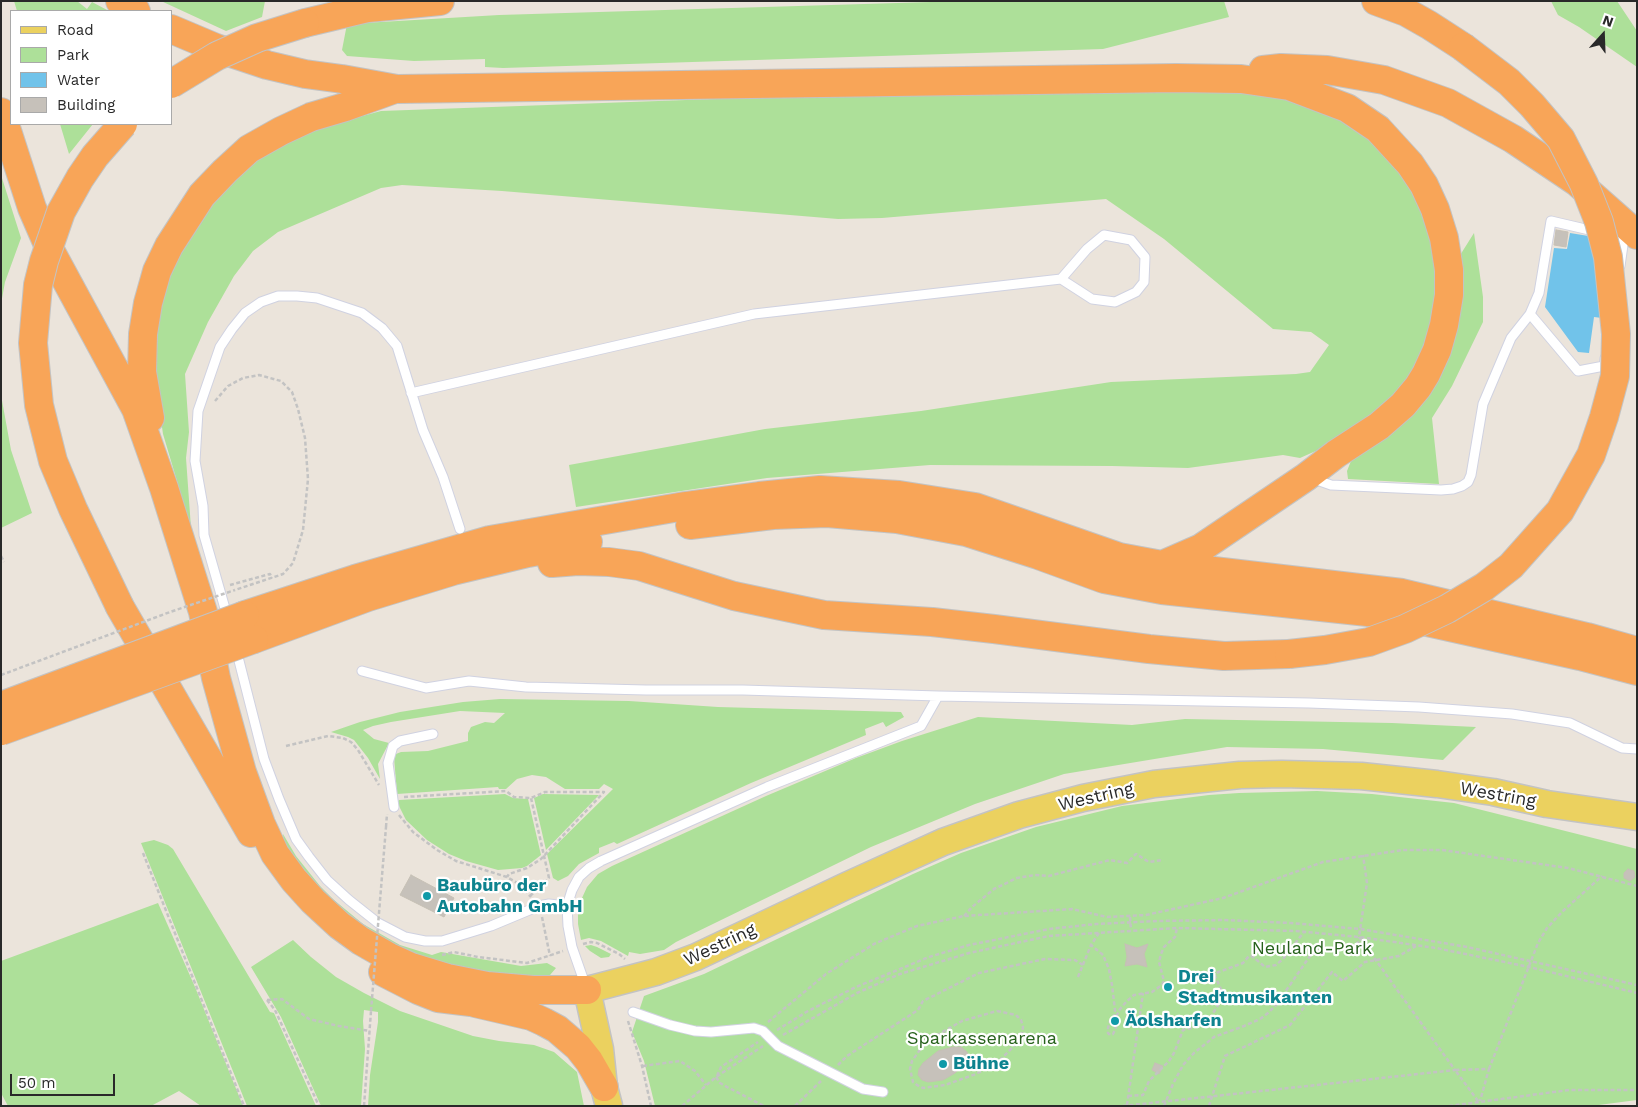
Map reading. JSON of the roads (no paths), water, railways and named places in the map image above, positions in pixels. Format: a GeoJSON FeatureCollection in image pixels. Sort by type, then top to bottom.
{"type":"FeatureCollection","features":[{"type":"Feature","properties":{"kind":"highway"},"geometry":{"type":"LineString","coordinates":[[120,1],[134,10]]}},
{"type":"Feature","properties":{"kind":"highway"},"geometry":{"type":"LineString","coordinates":[[172,83],[217,56],[241,45],[305,23],[368,8],[440,1]]}},
{"type":"Feature","properties":{"kind":"highway"},"geometry":{"type":"LineString","coordinates":[[453,571],[578,561],[610,562],[639,566],[734,596],[824,615],[932,622],[1149,649],[1224,656],[1289,654],[1325,650],[1360,643],[1406,630],[1484,587],[1511,566],[1560,511],[1591,455],[1615,376],[1616,334],[1608,257],[1599,222],[1584,184],[1561,139],[1532,105],[1509,82],[1430,25],[1406,12],[1376,1]]}},
{"type":"Feature","properties":{"kind":"highway"},"geometry":{"type":"LineString","coordinates":[[172,29],[216,48],[267,65],[296,72],[397,89],[1176,78],[1241,79],[1289,86],[1347,108],[1378,129],[1398,150],[1415,171],[1435,209],[1444,238],[1449,295],[1444,325],[1437,350],[1426,374],[1403,405],[1385,421],[1201,548],[1162,565]]}},
{"type":"Feature","properties":{"kind":"highway"},"geometry":{"type":"LineString","coordinates":[[1176,78],[1282,68],[1327,70],[1384,80],[1448,103],[1513,138],[1577,182],[1637,234]]}},
{"type":"Feature","properties":{"kind":"highway"},"geometry":{"type":"LineString","coordinates":[[164,488],[142,372],[143,334],[148,303],[157,271],[169,246],[202,194],[249,149],[311,117],[397,89]]}},
{"type":"Feature","properties":{"kind":"highway"},"geometry":{"type":"LineString","coordinates":[[1,112],[32,208],[52,254],[136,409],[164,488],[203,612],[216,678],[242,772],[261,824],[275,854],[294,880],[339,925],[361,941],[411,968],[447,978],[488,986],[533,990],[587,990]]}},
{"type":"Feature","properties":{"kind":"highway"},"geometry":{"type":"LineString","coordinates":[[122,125],[95,156],[80,178],[61,212],[44,261],[38,285],[33,343],[39,405],[53,461],[73,509],[120,607],[266,857]]}},
{"type":"Feature","properties":{"kind":"highway"},"geometry":{"type":"LineString","coordinates":[[1,139],[30,227],[108,379],[141,454],[190,610],[198,649],[232,769],[256,836],[277,878],[313,921],[352,953],[395,979],[438,998],[472,1002],[497,1000],[546,1005],[587,990]]}},
{"type":"Feature","properties":{"kind":"highway"},"geometry":{"type":"LineString","coordinates":[[1,731],[249,627],[355,579],[490,540],[675,508],[759,496],[820,490],[899,495],[974,506],[1119,557],[1162,565],[1402,593],[1587,637],[1637,651]]}},
{"type":"Feature","properties":{"kind":"highway"},"geometry":{"type":"LineString","coordinates":[[1,706],[249,627],[368,596],[453,571],[528,553],[723,520],[772,515],[827,513],[897,519],[966,532],[1104,579],[1162,590],[1396,615],[1580,656],[1637,671]]}},
{"type":"Feature","properties":{"kind":"highway"},"geometry":{"type":"LineString","coordinates":[[472,1002],[486,1007],[532,1016],[550,1026],[578,1048],[589,1061],[606,1096]]}},
{"type":"Feature","properties":{"kind":"main road","name":"Westring"},"geometry":{"type":"LineString","coordinates":[[587,990],[672,967],[854,882],[979,828],[1083,798],[1154,784],[1240,775],[1361,776],[1493,792],[1547,804],[1637,817]]}},
{"type":"Feature","properties":{"kind":"main road"},"geometry":{"type":"LineString","coordinates":[[587,990],[600,1049],[606,1096]]}},
{"type":"Feature","properties":{"kind":"lane"},"geometry":{"type":"LineString","coordinates":[[1306,477],[1331,485],[1441,490],[1452,489],[1468,482],[1471,475],[1483,404],[1511,338],[1530,314],[1539,293],[1551,221],[1624,238],[1604,366],[1578,371],[1530,314]]}},
{"type":"Feature","properties":{"kind":"lane"},"geometry":{"type":"LineString","coordinates":[[411,393],[754,314],[1061,279],[1092,299],[1115,302],[1136,292],[1144,282],[1145,257],[1131,240],[1104,235],[1087,249],[1061,279]]}},
{"type":"Feature","properties":{"kind":"lane"},"geometry":{"type":"LineString","coordinates":[[460,529],[443,477],[423,430],[406,370],[397,346],[382,328],[362,313],[317,298],[278,296],[261,302],[245,313],[220,347],[198,411],[195,461],[204,506],[204,535],[242,668],[264,759],[296,839],[327,880],[348,900],[378,923],[405,937],[424,941],[442,941],[491,926],[539,906],[549,904],[567,906]]}},
{"type":"Feature","properties":{"kind":"lane"},"geometry":{"type":"LineString","coordinates":[[362,671],[426,688],[469,681],[526,687],[743,690],[1419,707],[1512,714],[1570,723],[1622,748],[1637,750]]}},
{"type":"Feature","properties":{"kind":"lane"},"geometry":{"type":"LineString","coordinates":[[587,990],[572,947],[567,906],[579,877],[589,868],[767,787],[921,726],[938,696]]}},
{"type":"Feature","properties":{"kind":"lane"},"geometry":{"type":"LineString","coordinates":[[391,804],[388,763],[393,746],[400,741],[433,734]]}},
{"type":"Feature","properties":{"kind":"lane"},"geometry":{"type":"LineString","coordinates":[[633,1012],[670,1025],[695,1031],[711,1032],[754,1028],[768,1036],[778,1046],[863,1089],[883,1092]]}},
{"type":"Feature","properties":{"kind":"water"},"geometry":{"type":"Polygon","coordinates":[[[1570,233],[1613,240],[1602,318],[1594,317],[1589,353],[1578,352],[1545,307],[1554,248],[1567,249],[1570,233]]]}},
{"type":"Feature","properties":{"kind":"place","name":"Baubüro der Autobahn GmbH"},"geometry":{"type":"Point","coordinates":[427,896]}},
{"type":"Feature","properties":{"kind":"place","name":"Drei Stadtmusikanten"},"geometry":{"type":"Point","coordinates":[1168,987]}},
{"type":"Feature","properties":{"kind":"place","name":"Äolsharfen"},"geometry":{"type":"Point","coordinates":[1115,1021]}},
{"type":"Feature","properties":{"kind":"place","name":"Bühne"},"geometry":{"type":"Point","coordinates":[943,1064]}},
{"type":"Feature","properties":{"kind":"park label","name":"Neuland-Park"},"geometry":{"type":"Point","coordinates":[1312,949]}},
{"type":"Feature","properties":{"kind":"park label","name":"Sparkassenarena"},"geometry":{"type":"Point","coordinates":[982,1039]}}]}
